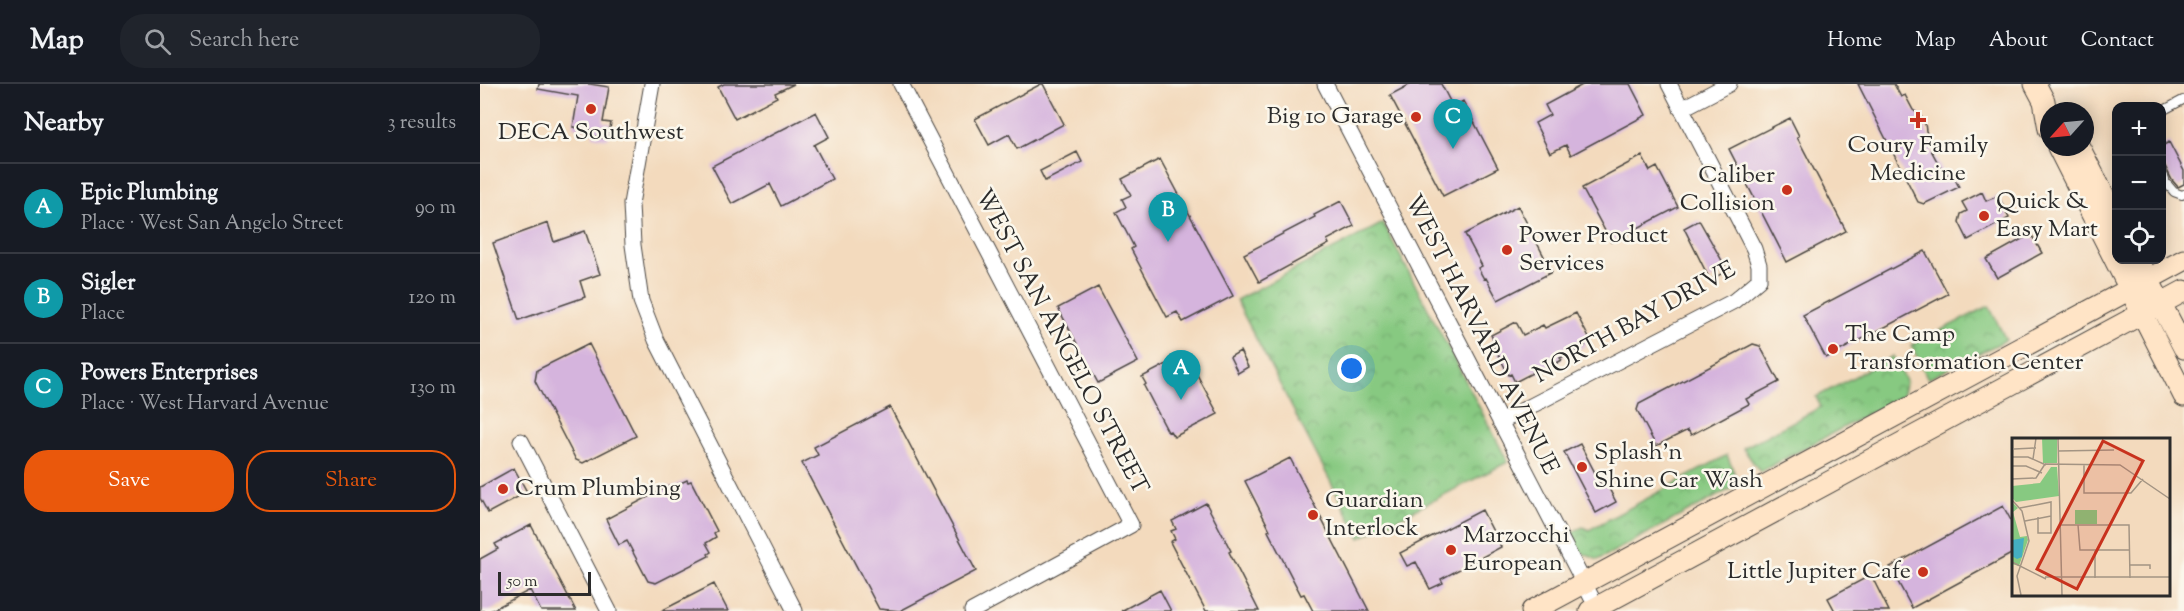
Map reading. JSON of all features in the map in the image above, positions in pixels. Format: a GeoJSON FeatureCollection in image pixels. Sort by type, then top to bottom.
{"type":"FeatureCollection","features":[{"type":"Feature","properties":{"kind":"main road"},"geometry":{"type":"LineString","coordinates":[[2063,156],[2130,288],[2152,308],[2184,348]]}},
{"type":"Feature","properties":{"kind":"main road"},"geometry":{"type":"LineString","coordinates":[[2084,156],[2112,211]]}},
{"type":"Feature","properties":{"kind":"main road"},"geometry":{"type":"LineString","coordinates":[[1532,611],[2184,260]]}},
{"type":"Feature","properties":{"kind":"main road"},"geometry":{"type":"LineString","coordinates":[[2140,264],[2148,278],[2152,308],[2184,396]]}},
{"type":"Feature","properties":{"kind":"main road"},"geometry":{"type":"LineString","coordinates":[[1593,609],[2184,291]]}},
{"type":"Feature","properties":{"kind":"main road"},"geometry":{"type":"LineString","coordinates":[[1819,456],[1832,481]]}},
{"type":"Feature","properties":{"kind":"street"},"geometry":{"type":"LineString","coordinates":[[652,84],[631,204],[633,246],[641,301],[656,340],[795,611]]}},
{"type":"Feature","properties":{"kind":"street","name":"WEST SAN ANGELO STREET"},"geometry":{"type":"LineString","coordinates":[[901,84],[1131,525],[972,611]]}},
{"type":"Feature","properties":{"kind":"street","name":"WEST HARVARD AVENUE"},"geometry":{"type":"LineString","coordinates":[[1325,84],[1584,583],[1593,609]]}},
{"type":"Feature","properties":{"kind":"street"},"geometry":{"type":"LineString","coordinates":[[1669,84],[1681,109],[1729,84]]}},
{"type":"Feature","properties":{"kind":"street","name":"NORTH BAY DRIVE"},"geometry":{"type":"LineString","coordinates":[[1500,422],[1734,301],[1759,280],[1759,265],[1754,249],[1681,109]]}},
{"type":"Feature","properties":{"kind":"street"},"geometry":{"type":"LineString","coordinates":[[520,441],[609,611]]}},
{"type":"Feature","properties":{"kind":"lane"},"geometry":{"type":"LineString","coordinates":[[2166,109],[2183,100]]}},
{"type":"Feature","properties":{"kind":"lane"},"geometry":{"type":"LineString","coordinates":[[2166,180],[2174,192],[2184,194]]}},
{"type":"Feature","properties":{"kind":"green space"},"geometry":{"type":"Polygon","coordinates":[[[1383,223],[1508,462],[1360,538],[1236,300],[1383,223]]]}},
{"type":"Feature","properties":{"kind":"green space"},"geometry":{"type":"Polygon","coordinates":[[[1989,306],[2006,340],[1928,379],[1911,345],[1989,306]]]}},
{"type":"Feature","properties":{"kind":"green space"},"geometry":{"type":"Polygon","coordinates":[[[1893,356],[1906,381],[1902,396],[1760,472],[1743,448],[1821,407],[1816,397],[1893,356]]]}},
{"type":"Feature","properties":{"kind":"green space"},"geometry":{"type":"Polygon","coordinates":[[[1727,455],[1737,480],[1736,486],[1598,560],[1580,552],[1570,533],[1583,527],[1589,530],[1727,455]]]}},
{"type":"Feature","properties":{"kind":"building","name":"DECA Southwest"},"geometry":{"type":"Polygon","coordinates":[[[539,84],[590,84],[609,87],[603,122],[611,123],[608,139],[593,136],[593,130],[573,127],[578,96],[538,89],[539,84]]]}},
{"type":"Feature","properties":{"kind":"building"},"geometry":{"type":"Polygon","coordinates":[[[724,84],[794,84],[775,93],[777,97],[735,119],[718,87],[724,84]]]}},
{"type":"Feature","properties":{"kind":"building"},"geometry":{"type":"Polygon","coordinates":[[[1041,84],[1064,124],[1017,149],[1009,134],[989,145],[975,119],[1041,84]]]}},
{"type":"Feature","properties":{"kind":"building"},"geometry":{"type":"Polygon","coordinates":[[[1411,84],[1441,84],[1453,107],[1463,101],[1498,168],[1443,196],[1390,95],[1411,84]]]}},
{"type":"Feature","properties":{"kind":"building"},"geometry":{"type":"Polygon","coordinates":[[[1584,84],[1630,84],[1646,115],[1571,155],[1566,145],[1550,153],[1535,123],[1550,115],[1545,105],[1584,84]]]}},
{"type":"Feature","properties":{"kind":"building"},"geometry":{"type":"Polygon","coordinates":[[[1858,84],[1894,84],[1901,97],[1905,95],[1913,110],[1925,123],[1926,131],[1935,148],[1931,150],[1945,176],[1951,172],[1959,187],[1924,204],[1918,202],[1858,84]]]}},
{"type":"Feature","properties":{"kind":"building"},"geometry":{"type":"Polygon","coordinates":[[[816,112],[829,137],[814,145],[832,179],[781,206],[770,184],[732,204],[712,166],[816,112]]]}},
{"type":"Feature","properties":{"kind":"building","name":"Caliber Collision"},"geometry":{"type":"Polygon","coordinates":[[[1790,118],[1799,136],[1797,137],[1846,231],[1787,262],[1729,149],[1790,118]]]}},
{"type":"Feature","properties":{"kind":"building"},"geometry":{"type":"Polygon","coordinates":[[[2169,142],[2184,171],[2184,184],[2178,187],[2166,168],[2166,144],[2169,142]]]}},
{"type":"Feature","properties":{"kind":"building"},"geometry":{"type":"Polygon","coordinates":[[[1077,152],[1082,162],[1045,181],[1040,171],[1077,152]]]}},
{"type":"Feature","properties":{"kind":"building"},"geometry":{"type":"Polygon","coordinates":[[[1642,156],[1650,171],[1657,167],[1678,207],[1611,242],[1582,188],[1642,156]]]}},
{"type":"Feature","properties":{"kind":"building"},"geometry":{"type":"Polygon","coordinates":[[[1160,159],[1233,296],[1183,322],[1177,312],[1167,317],[1131,249],[1134,247],[1116,212],[1126,207],[1122,199],[1131,195],[1122,179],[1160,159]]]}},
{"type":"Feature","properties":{"kind":"building","name":"Quick & Easy Mart"},"geometry":{"type":"Polygon","coordinates":[[[1982,192],[1986,201],[1998,196],[2009,218],[1968,240],[1959,222],[1961,214],[1967,211],[1962,202],[1982,192]]]}},
{"type":"Feature","properties":{"kind":"building"},"geometry":{"type":"Polygon","coordinates":[[[1341,201],[1354,226],[1327,240],[1329,244],[1259,282],[1244,254],[1341,201]]]}},
{"type":"Feature","properties":{"kind":"building","name":"Power Product Services"},"geometry":{"type":"Polygon","coordinates":[[[1518,206],[1552,272],[1498,300],[1478,268],[1482,266],[1465,234],[1518,206]]]}},
{"type":"Feature","properties":{"kind":"building"},"geometry":{"type":"Polygon","coordinates":[[[1699,220],[1725,266],[1721,268],[1723,273],[1710,280],[1684,228],[1699,220]]]}},
{"type":"Feature","properties":{"kind":"building"},"geometry":{"type":"Polygon","coordinates":[[[548,223],[554,242],[585,231],[600,274],[580,281],[585,297],[519,320],[493,243],[548,223]]]}},
{"type":"Feature","properties":{"kind":"building"},"geometry":{"type":"Polygon","coordinates":[[[2031,234],[2042,253],[1997,278],[1986,259],[2031,234]]]}},
{"type":"Feature","properties":{"kind":"building"},"geometry":{"type":"Polygon","coordinates":[[[1925,251],[1948,294],[1826,358],[1803,315],[1925,251]]]}},
{"type":"Feature","properties":{"kind":"building"},"geometry":{"type":"Polygon","coordinates":[[[1098,287],[1138,362],[1098,383],[1058,308],[1098,287]]]}},
{"type":"Feature","properties":{"kind":"building"},"geometry":{"type":"Polygon","coordinates":[[[1576,313],[1590,340],[1584,344],[1585,346],[1560,358],[1562,360],[1537,374],[1536,371],[1515,382],[1494,347],[1496,345],[1491,335],[1516,322],[1523,335],[1543,325],[1545,328],[1576,313]]]}},
{"type":"Feature","properties":{"kind":"building"},"geometry":{"type":"Polygon","coordinates":[[[589,344],[636,436],[583,463],[576,460],[535,381],[537,370],[589,344]]]}},
{"type":"Feature","properties":{"kind":"building"},"geometry":{"type":"Polygon","coordinates":[[[1753,344],[1760,346],[1779,382],[1746,399],[1749,404],[1691,435],[1688,430],[1656,446],[1637,410],[1639,404],[1753,344]]]}},
{"type":"Feature","properties":{"kind":"building"},"geometry":{"type":"Polygon","coordinates":[[[1240,351],[1248,367],[1238,373],[1230,357],[1240,351]]]}},
{"type":"Feature","properties":{"kind":"building"},"geometry":{"type":"Polygon","coordinates":[[[1186,354],[1218,414],[1174,437],[1170,431],[1168,432],[1144,386],[1146,384],[1142,377],[1186,354]]]}},
{"type":"Feature","properties":{"kind":"building"},"geometry":{"type":"Polygon","coordinates":[[[890,407],[976,571],[900,611],[879,609],[802,463],[818,455],[814,447],[890,407]]]}},
{"type":"Feature","properties":{"kind":"building","name":"Splash'n Shine Car Wash"},"geometry":{"type":"Polygon","coordinates":[[[1580,444],[1602,486],[1606,483],[1616,502],[1596,513],[1564,452],[1580,444]]]}},
{"type":"Feature","properties":{"kind":"building"},"geometry":{"type":"Polygon","coordinates":[[[1290,458],[1369,611],[1313,611],[1304,594],[1301,595],[1245,481],[1290,458]]]}},
{"type":"Feature","properties":{"kind":"building","name":"Crum Plumbing"},"geometry":{"type":"Polygon","coordinates":[[[514,468],[527,492],[488,513],[480,498],[480,487],[514,468]]]}},
{"type":"Feature","properties":{"kind":"building"},"geometry":{"type":"Polygon","coordinates":[[[687,480],[691,481],[717,531],[714,533],[716,537],[706,543],[711,552],[709,556],[656,583],[648,581],[627,541],[619,545],[606,519],[669,486],[670,488],[687,480]]]}},
{"type":"Feature","properties":{"kind":"building"},"geometry":{"type":"Polygon","coordinates":[[[1206,503],[1259,611],[1206,611],[1170,542],[1175,539],[1171,531],[1176,529],[1172,521],[1206,503]]]}},
{"type":"Feature","properties":{"kind":"building"},"geometry":{"type":"Polygon","coordinates":[[[2003,506],[2012,522],[2012,554],[1912,608],[1890,567],[2003,506]]]}},
{"type":"Feature","properties":{"kind":"building","name":"Marzocchi European"},"geometry":{"type":"Polygon","coordinates":[[[1482,510],[1501,547],[1441,579],[1443,583],[1430,589],[1416,562],[1407,566],[1400,553],[1482,510]]]}},
{"type":"Feature","properties":{"kind":"building"},"geometry":{"type":"Polygon","coordinates":[[[531,525],[576,611],[541,611],[530,590],[490,611],[480,611],[480,559],[498,549],[495,544],[531,525]]]}},
{"type":"Feature","properties":{"kind":"building"},"geometry":{"type":"Polygon","coordinates":[[[1871,575],[1889,611],[1835,611],[1828,598],[1871,575]]]}},
{"type":"Feature","properties":{"kind":"building"},"geometry":{"type":"Polygon","coordinates":[[[714,584],[728,611],[661,611],[714,584]]]}},
{"type":"Feature","properties":{"kind":"building"},"geometry":{"type":"Polygon","coordinates":[[[1160,590],[1171,611],[1121,611],[1160,590]]]}},
{"type":"Feature","properties":{"kind":"place","name":"DECA Southwest"},"geometry":{"type":"Point","coordinates":[591,109]}},
{"type":"Feature","properties":{"kind":"place","name":"Big 10 Garage"},"geometry":{"type":"Point","coordinates":[1416,117]}},
{"type":"Feature","properties":{"kind":"place","name":"Coury Family Medicine"},"geometry":{"type":"Point","coordinates":[1918,120]}},
{"type":"Feature","properties":{"kind":"place","name":"Powers Enterprises"},"geometry":{"type":"Point","coordinates":[1453,149]}},
{"type":"Feature","properties":{"kind":"place","name":"Caliber Collision"},"geometry":{"type":"Point","coordinates":[1787,190]}},
{"type":"Feature","properties":{"kind":"place","name":"Quick & Easy Mart"},"geometry":{"type":"Point","coordinates":[1984,216]}},
{"type":"Feature","properties":{"kind":"place","name":"Sigler"},"geometry":{"type":"Point","coordinates":[1168,242]}},
{"type":"Feature","properties":{"kind":"place","name":"Power Product Services"},"geometry":{"type":"Point","coordinates":[1507,250]}},
{"type":"Feature","properties":{"kind":"place","name":"The Camp Transformation Center"},"geometry":{"type":"Point","coordinates":[1833,349]}},
{"type":"Feature","properties":{"kind":"place","name":"Epic Plumbing"},"geometry":{"type":"Point","coordinates":[1181,400]}},
{"type":"Feature","properties":{"kind":"place","name":"Splash'n Shine Car Wash"},"geometry":{"type":"Point","coordinates":[1582,467]}},
{"type":"Feature","properties":{"kind":"place","name":"Crum Plumbing"},"geometry":{"type":"Point","coordinates":[503,489]}},
{"type":"Feature","properties":{"kind":"place","name":"Guardian Interlock"},"geometry":{"type":"Point","coordinates":[1313,515]}},
{"type":"Feature","properties":{"kind":"place","name":"Marzocchi European"},"geometry":{"type":"Point","coordinates":[1451,550]}},
{"type":"Feature","properties":{"kind":"place","name":"Little Jupiter Cafe"},"geometry":{"type":"Point","coordinates":[1923,572]}}]}
